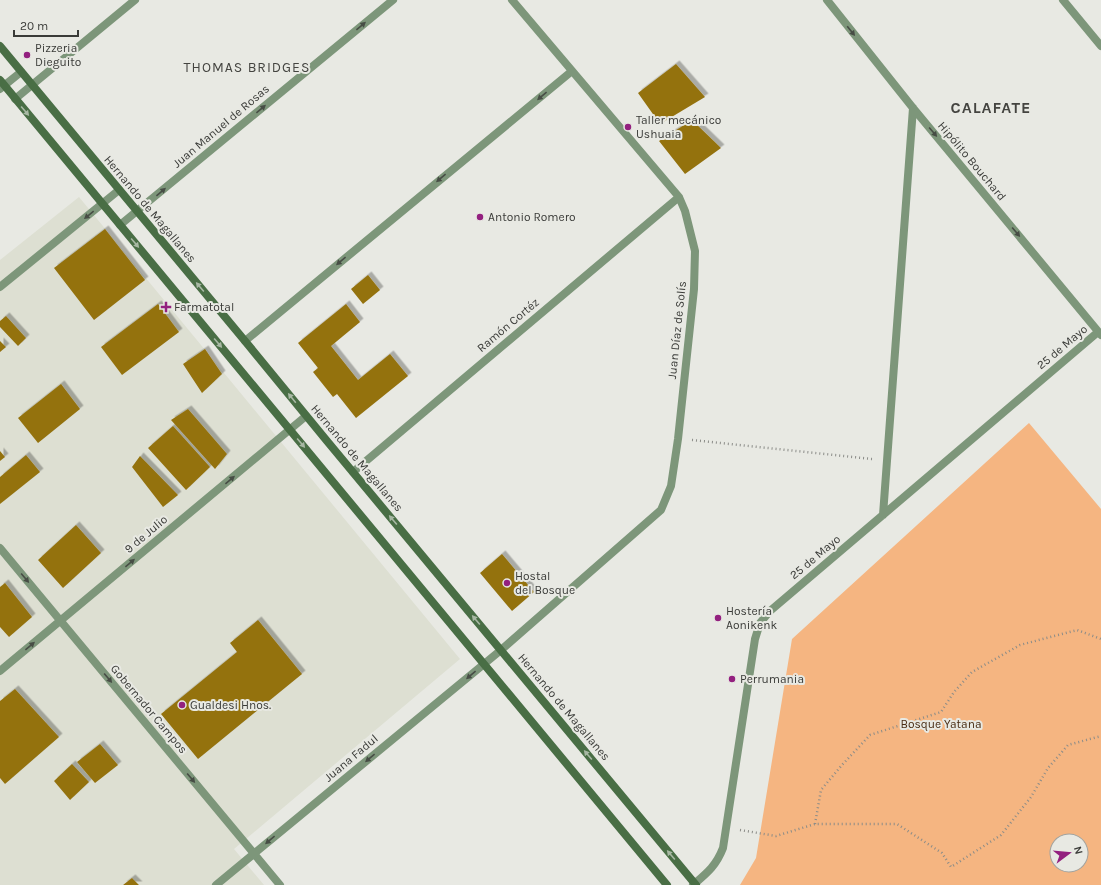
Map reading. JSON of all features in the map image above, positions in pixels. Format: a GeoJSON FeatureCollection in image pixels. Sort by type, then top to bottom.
{"type":"FeatureCollection","features":[{"type":"Feature","properties":{"kind":"main road","name":"Hernando de Magallanes"},"geometry":{"type":"LineString","coordinates":[[0,46],[245,340],[306,416],[694,885]]}},
{"type":"Feature","properties":{"kind":"main road"},"geometry":{"type":"LineString","coordinates":[[1,85],[15,99],[120,225],[667,885]]}},
{"type":"Feature","properties":{"kind":"street"},"geometry":{"type":"LineString","coordinates":[[15,99],[135,0]]}},
{"type":"Feature","properties":{"kind":"street","name":"Juan Manuel de Rosas"},"geometry":{"type":"LineString","coordinates":[[120,225],[393,0]]}},
{"type":"Feature","properties":{"kind":"street","name":"Juan Díaz de Solís"},"geometry":{"type":"LineString","coordinates":[[501,650],[661,510],[671,486],[678,439],[694,289],[695,251],[685,211],[679,197],[512,0]]}},
{"type":"Feature","properties":{"kind":"street","name":"Hipólito Bouchard"},"geometry":{"type":"LineString","coordinates":[[827,0],[913,108],[1100,334]]}},
{"type":"Feature","properties":{"kind":"street"},"geometry":{"type":"LineString","coordinates":[[1063,0],[1101,46]]}},
{"type":"Feature","properties":{"kind":"street"},"geometry":{"type":"LineString","coordinates":[[245,340],[572,71]]}},
{"type":"Feature","properties":{"kind":"street"},"geometry":{"type":"LineString","coordinates":[[1,85],[21,72]]}},
{"type":"Feature","properties":{"kind":"street"},"geometry":{"type":"LineString","coordinates":[[883,515],[913,108]]}},
{"type":"Feature","properties":{"kind":"street"},"geometry":{"type":"LineString","coordinates":[[0,287],[119,190]]}},
{"type":"Feature","properties":{"kind":"street","name":"Ramón Cortéz"},"geometry":{"type":"LineString","coordinates":[[353,472],[679,197]]}},
{"type":"Feature","properties":{"kind":"street","name":"25 de Mayo"},"geometry":{"type":"LineString","coordinates":[[694,885],[710,870],[719,858],[723,848],[755,638],[760,623],[770,611],[1100,334]]}},
{"type":"Feature","properties":{"kind":"street","name":"9 de Julio"},"geometry":{"type":"LineString","coordinates":[[0,671],[306,416]]}},
{"type":"Feature","properties":{"kind":"street","name":"Gobernador Campos"},"geometry":{"type":"LineString","coordinates":[[0,548],[280,885]]}},
{"type":"Feature","properties":{"kind":"street","name":"Juana Fadul"},"geometry":{"type":"LineString","coordinates":[[216,885],[501,650]]}},
{"type":"Feature","properties":{"kind":"path"},"geometry":{"type":"LineString","coordinates":[[678,439],[887,460]]}},
{"type":"Feature","properties":{"kind":"path"},"geometry":{"type":"LineString","coordinates":[[815,824],[821,790],[870,735],[942,712],[954,692],[972,672],[1020,645],[1077,630],[1101,639]]}},
{"type":"Feature","properties":{"kind":"path"},"geometry":{"type":"LineString","coordinates":[[726,828],[776,836],[815,824],[897,824],[942,853],[951,867],[1001,835],[1030,797],[1048,768],[1068,745],[1101,736]]}},
{"type":"Feature","properties":{"kind":"shaded area"},"geometry":{"type":"Polygon","coordinates":[[[79,197],[460,659],[234,849],[264,885],[0,885],[0,260],[79,197]]]}},
{"type":"Feature","properties":{"kind":"green space","name":"Bosque Yatana"},"geometry":{"type":"Polygon","coordinates":[[[1029,423],[1101,509],[1101,885],[740,885],[756,858],[792,639],[1029,423]]]}},
{"type":"Feature","properties":{"kind":"building"},"geometry":{"type":"Polygon","coordinates":[[[676,64],[705,97],[660,124],[638,93],[676,64]]]}},
{"type":"Feature","properties":{"kind":"building"},"geometry":{"type":"Polygon","coordinates":[[[692,120],[721,148],[685,174],[659,141],[692,120]]]}},
{"type":"Feature","properties":{"kind":"building"},"geometry":{"type":"Polygon","coordinates":[[[105,229],[145,280],[94,320],[54,268],[105,229]]]}},
{"type":"Feature","properties":{"kind":"building"},"geometry":{"type":"Polygon","coordinates":[[[368,275],[380,290],[363,304],[351,289],[368,275]]]}},
{"type":"Feature","properties":{"kind":"building"},"geometry":{"type":"Polygon","coordinates":[[[158,304],[179,332],[122,375],[101,347],[158,304]]]}},
{"type":"Feature","properties":{"kind":"building"},"geometry":{"type":"Polygon","coordinates":[[[346,304],[360,322],[331,346],[358,380],[390,354],[408,376],[356,418],[337,394],[333,397],[313,372],[318,368],[298,343],[346,304]]]}},
{"type":"Feature","properties":{"kind":"building"},"geometry":{"type":"Polygon","coordinates":[[[6,316],[26,338],[18,346],[0,327],[0,321],[6,316]]]}},
{"type":"Feature","properties":{"kind":"building"},"geometry":{"type":"Polygon","coordinates":[[[0,341],[6,347],[0,352],[0,341]]]}},
{"type":"Feature","properties":{"kind":"building"},"geometry":{"type":"Polygon","coordinates":[[[205,349],[222,374],[202,393],[183,364],[205,349]]]}},
{"type":"Feature","properties":{"kind":"building"},"geometry":{"type":"Polygon","coordinates":[[[61,384],[80,409],[38,443],[18,418],[61,384]]]}},
{"type":"Feature","properties":{"kind":"building"},"geometry":{"type":"Polygon","coordinates":[[[188,409],[227,454],[215,469],[171,420],[188,409]]]}},
{"type":"Feature","properties":{"kind":"building"},"geometry":{"type":"Polygon","coordinates":[[[173,426],[210,467],[186,490],[148,448],[173,426]]]}},
{"type":"Feature","properties":{"kind":"building"},"geometry":{"type":"Polygon","coordinates":[[[0,451],[5,457],[0,461],[0,451]]]}},
{"type":"Feature","properties":{"kind":"building"},"geometry":{"type":"Polygon","coordinates":[[[26,455],[40,472],[0,504],[0,477],[26,455]]]}},
{"type":"Feature","properties":{"kind":"building"},"geometry":{"type":"Polygon","coordinates":[[[140,456],[178,495],[163,507],[132,467],[140,456]]]}},
{"type":"Feature","properties":{"kind":"building"},"geometry":{"type":"Polygon","coordinates":[[[76,525],[101,553],[63,588],[38,560],[76,525]]]}},
{"type":"Feature","properties":{"kind":"building","name":"Hostal del Bosque"},"geometry":{"type":"Polygon","coordinates":[[[502,554],[534,592],[512,611],[480,573],[502,554]]]}},
{"type":"Feature","properties":{"kind":"building"},"geometry":{"type":"Polygon","coordinates":[[[5,583],[32,617],[9,637],[0,627],[0,587],[5,583]]]}},
{"type":"Feature","properties":{"kind":"building"},"geometry":{"type":"Polygon","coordinates":[[[258,620],[302,674],[198,759],[161,714],[237,652],[230,643],[258,620]]]}},
{"type":"Feature","properties":{"kind":"building"},"geometry":{"type":"Polygon","coordinates":[[[15,689],[59,737],[5,784],[0,778],[0,701],[15,689]]]}},
{"type":"Feature","properties":{"kind":"building"},"geometry":{"type":"Polygon","coordinates":[[[100,744],[118,765],[95,783],[77,762],[100,744]]]}},
{"type":"Feature","properties":{"kind":"building"},"geometry":{"type":"Polygon","coordinates":[[[72,764],[89,782],[70,800],[54,781],[72,764]]]}},
{"type":"Feature","properties":{"kind":"building"},"geometry":{"type":"Polygon","coordinates":[[[132,878],[139,885],[123,885],[132,878]]]}},
{"type":"Feature","properties":{"kind":"place","name":"Pizzeria Dieguito"},"geometry":{"type":"Point","coordinates":[27,55]}},
{"type":"Feature","properties":{"kind":"place","name":"Taller mecánico Ushuaia"},"geometry":{"type":"Point","coordinates":[628,127]}},
{"type":"Feature","properties":{"kind":"place","name":"Antonio Romero"},"geometry":{"type":"Point","coordinates":[480,217]}},
{"type":"Feature","properties":{"kind":"place","name":"Farmatotal"},"geometry":{"type":"Point","coordinates":[166,307]}},
{"type":"Feature","properties":{"kind":"place","name":"Hostal del Bosque"},"geometry":{"type":"Point","coordinates":[507,583]}},
{"type":"Feature","properties":{"kind":"place","name":"Hostería Aonikenk"},"geometry":{"type":"Point","coordinates":[718,618]}},
{"type":"Feature","properties":{"kind":"place","name":"Perrumania"},"geometry":{"type":"Point","coordinates":[732,679]}},
{"type":"Feature","properties":{"kind":"place","name":"Gualdesi Hnos."},"geometry":{"type":"Point","coordinates":[182,705]}},
{"type":"Feature","properties":{"kind":"district","name":"THOMAS BRIDGES"},"geometry":{"type":"Point","coordinates":[247,67]}},
{"type":"Feature","properties":{"kind":"district","name":"CALAFATE"},"geometry":{"type":"Point","coordinates":[991,107]}}]}
